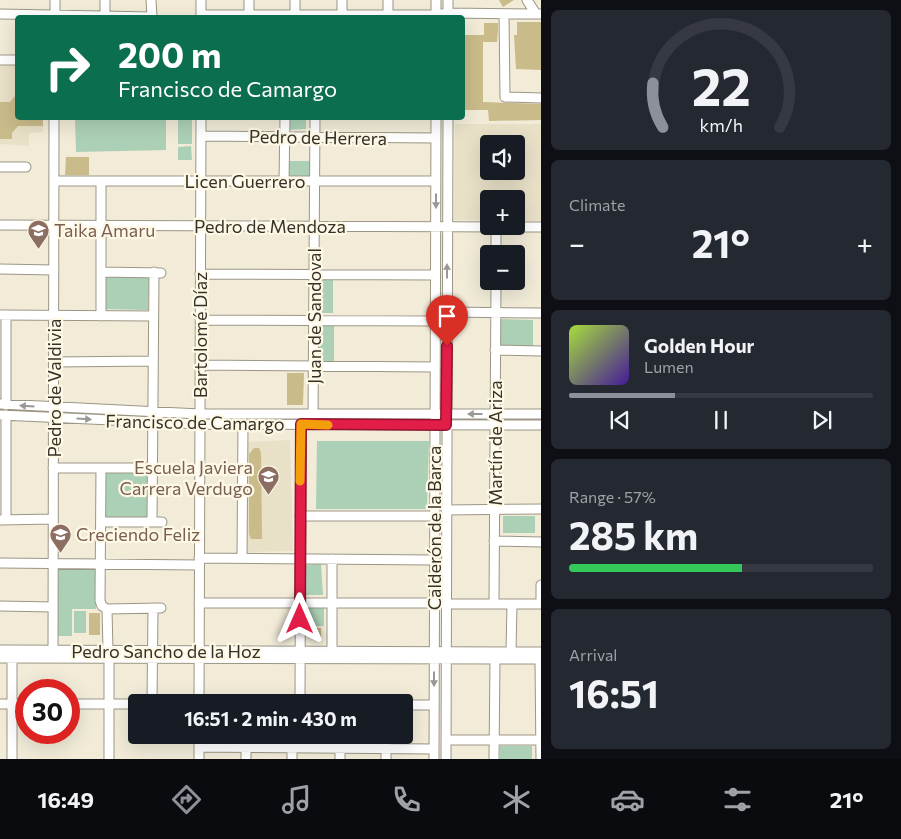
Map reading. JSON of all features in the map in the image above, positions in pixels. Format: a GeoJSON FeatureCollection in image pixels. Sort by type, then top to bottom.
{"type":"FeatureCollection","features":[{"type":"Feature","properties":{"kind":"street"},"geometry":{"type":"LineString","coordinates":[[55,0],[55,15]]}},
{"type":"Feature","properties":{"kind":"street"},"geometry":{"type":"LineString","coordinates":[[105,0],[105,15]]}},
{"type":"Feature","properties":{"kind":"street"},"geometry":{"type":"LineString","coordinates":[[152,0],[152,15]]}},
{"type":"Feature","properties":{"kind":"street"},"geometry":{"type":"LineString","coordinates":[[201,0],[201,15]]}},
{"type":"Feature","properties":{"kind":"street"},"geometry":{"type":"LineString","coordinates":[[249,0],[249,15]]}},
{"type":"Feature","properties":{"kind":"street"},"geometry":{"type":"LineString","coordinates":[[295,0],[295,15]]}},
{"type":"Feature","properties":{"kind":"street"},"geometry":{"type":"LineString","coordinates":[[342,0],[342,15]]}},
{"type":"Feature","properties":{"kind":"street"},"geometry":{"type":"LineString","coordinates":[[388,0],[388,15]]}},
{"type":"Feature","properties":{"kind":"street"},"geometry":{"type":"LineString","coordinates":[[436,0],[436,15]]}},
{"type":"Feature","properties":{"kind":"street"},"geometry":{"type":"LineString","coordinates":[[448,0],[448,15],[538,14]]}},
{"type":"Feature","properties":{"kind":"street"},"geometry":{"type":"LineString","coordinates":[[528,0],[538,14]]}},
{"type":"Feature","properties":{"kind":"street"},"geometry":{"type":"LineString","coordinates":[[0,14],[18,15]]}},
{"type":"Feature","properties":{"kind":"street"},"geometry":{"type":"LineString","coordinates":[[504,14],[505,97],[541,98]]}},
{"type":"Feature","properties":{"kind":"street"},"geometry":{"type":"LineString","coordinates":[[0,60],[15,60]]}},
{"type":"Feature","properties":{"kind":"street","name":"Pedro de Valdivia"},"geometry":{"type":"LineString","coordinates":[[53,654],[54,120]]}},
{"type":"Feature","properties":{"kind":"street","name":"Bartolomé Díaz"},"geometry":{"type":"LineString","coordinates":[[199,694],[201,120]]}},
{"type":"Feature","properties":{"kind":"street"},"geometry":{"type":"LineString","coordinates":[[284,181],[285,120]]}},
{"type":"Feature","properties":{"kind":"street","name":"Juan de Sandoval"},"geometry":{"type":"LineString","coordinates":[[313,424],[315,120]]}},
{"type":"Feature","properties":{"kind":"street","name":"Calderón de la Barca"},"geometry":{"type":"LineString","coordinates":[[434,759],[436,120]]}},
{"type":"Feature","properties":{"kind":"street","name":"Calderón de la Barca"},"geometry":{"type":"LineString","coordinates":[[446,759],[448,120]]}},
{"type":"Feature","properties":{"kind":"street","name":"Pedro de Herrera"},"geometry":{"type":"LineString","coordinates":[[201,136],[436,138]]}},
{"type":"Feature","properties":{"kind":"street"},"geometry":{"type":"LineString","coordinates":[[0,167],[26,167]]}},
{"type":"Feature","properties":{"kind":"street","name":"Licen Guerrero"},"geometry":{"type":"LineString","coordinates":[[54,181],[436,181]]}},
{"type":"Feature","properties":{"kind":"street"},"geometry":{"type":"LineString","coordinates":[[101,181],[101,316]]}},
{"type":"Feature","properties":{"kind":"street","name":"Pedro de Mendoza"},"geometry":{"type":"LineString","coordinates":[[0,225],[480,227]]}},
{"type":"Feature","properties":{"kind":"street","name":"Pedro de Mendoza"},"geometry":{"type":"LineString","coordinates":[[525,227],[541,227]]}},
{"type":"Feature","properties":{"kind":"street"},"geometry":{"type":"LineString","coordinates":[[0,269],[54,270]]}},
{"type":"Feature","properties":{"kind":"street"},"geometry":{"type":"LineString","coordinates":[[101,272],[157,272],[153,316],[153,468],[157,522],[101,522]]}},
{"type":"Feature","properties":{"kind":"street"},"geometry":{"type":"LineString","coordinates":[[200,274],[435,275]]}},
{"type":"Feature","properties":{"kind":"street","name":"Martín de Ariza"},"geometry":{"type":"LineString","coordinates":[[494,604],[496,290]]}},
{"type":"Feature","properties":{"kind":"street"},"geometry":{"type":"LineString","coordinates":[[447,312],[541,313]]}},
{"type":"Feature","properties":{"kind":"street"},"geometry":{"type":"LineString","coordinates":[[3,405],[3,315],[153,316]]}},
{"type":"Feature","properties":{"kind":"street"},"geometry":{"type":"LineString","coordinates":[[200,320],[435,321]]}},
{"type":"Feature","properties":{"kind":"street"},"geometry":{"type":"LineString","coordinates":[[495,350],[541,350]]}},
{"type":"Feature","properties":{"kind":"street"},"geometry":{"type":"LineString","coordinates":[[54,362],[153,361]]}},
{"type":"Feature","properties":{"kind":"street"},"geometry":{"type":"LineString","coordinates":[[200,365],[435,367]]}},
{"type":"Feature","properties":{"kind":"street","name":"Francisco de Camargo"},"geometry":{"type":"LineString","coordinates":[[3,405],[153,423],[541,425]]}},
{"type":"Feature","properties":{"kind":"street","name":"Francisco de Camargo"},"geometry":{"type":"LineString","coordinates":[[3,415],[54,412],[541,414]]}},
{"type":"Feature","properties":{"kind":"street"},"geometry":{"type":"LineString","coordinates":[[3,415],[3,520],[53,519]]}},
{"type":"Feature","properties":{"kind":"street"},"geometry":{"type":"LineString","coordinates":[[242,558],[243,424]]}},
{"type":"Feature","properties":{"kind":"street"},"geometry":{"type":"LineString","coordinates":[[300,694],[301,424]]}},
{"type":"Feature","properties":{"kind":"street"},"geometry":{"type":"LineString","coordinates":[[53,468],[153,468]]}},
{"type":"Feature","properties":{"kind":"street"},"geometry":{"type":"LineString","coordinates":[[101,468],[101,603],[107,609],[157,608],[152,655],[152,694]]}},
{"type":"Feature","properties":{"kind":"street"},"geometry":{"type":"LineString","coordinates":[[446,510],[541,509]]}},
{"type":"Feature","properties":{"kind":"street"},"geometry":{"type":"LineString","coordinates":[[300,516],[434,516]]}},
{"type":"Feature","properties":{"kind":"street"},"geometry":{"type":"LineString","coordinates":[[494,541],[541,542]]}},
{"type":"Feature","properties":{"kind":"street"},"geometry":{"type":"LineString","coordinates":[[0,563],[100,564],[242,558],[434,560]]}},
{"type":"Feature","properties":{"kind":"street"},"geometry":{"type":"LineString","coordinates":[[332,559],[332,651]]}},
{"type":"Feature","properties":{"kind":"street"},"geometry":{"type":"LineString","coordinates":[[446,604],[541,604],[541,585]]}},
{"type":"Feature","properties":{"kind":"street"},"geometry":{"type":"LineString","coordinates":[[199,603],[434,603]]}},
{"type":"Feature","properties":{"kind":"street"},"geometry":{"type":"LineString","coordinates":[[511,652],[512,604]]}},
{"type":"Feature","properties":{"kind":"street"},"geometry":{"type":"LineString","coordinates":[[0,606],[53,606]]}},
{"type":"Feature","properties":{"kind":"street"},"geometry":{"type":"LineString","coordinates":[[107,609],[109,759]]}},
{"type":"Feature","properties":{"kind":"street","name":"Pedro Sancho de la Hoz"},"geometry":{"type":"LineString","coordinates":[[0,650],[53,654],[152,655],[446,655],[511,652],[541,657]]}},
{"type":"Feature","properties":{"kind":"street","name":"Pedro Sancho de la Hoz"},"geometry":{"type":"LineString","coordinates":[[300,655],[332,651],[434,655]]}},
{"type":"Feature","properties":{"kind":"street","name":"Pedro Sancho de la Hoz"},"geometry":{"type":"LineString","coordinates":[[0,658],[53,654]]}},
{"type":"Feature","properties":{"kind":"street","name":"Pedro Sancho de la Hoz"},"geometry":{"type":"LineString","coordinates":[[446,655],[495,659],[541,657]]}},
{"type":"Feature","properties":{"kind":"street"},"geometry":{"type":"LineString","coordinates":[[540,759],[541,657]]}},
{"type":"Feature","properties":{"kind":"street"},"geometry":{"type":"LineString","coordinates":[[12,658],[12,759]]}},
{"type":"Feature","properties":{"kind":"street"},"geometry":{"type":"LineString","coordinates":[[494,759],[495,659]]}},
{"type":"Feature","properties":{"kind":"street"},"geometry":{"type":"LineString","coordinates":[[0,704],[12,704]]}},
{"type":"Feature","properties":{"kind":"street"},"geometry":{"type":"LineString","coordinates":[[80,704],[128,704]]}},
{"type":"Feature","properties":{"kind":"street"},"geometry":{"type":"LineString","coordinates":[[413,705],[434,705]]}},
{"type":"Feature","properties":{"kind":"street"},"geometry":{"type":"LineString","coordinates":[[446,740],[541,740]]}},
{"type":"Feature","properties":{"kind":"street"},"geometry":{"type":"LineString","coordinates":[[292,759],[297,744]]}},
{"type":"Feature","properties":{"kind":"street"},"geometry":{"type":"LineString","coordinates":[[334,744],[340,759]]}},
{"type":"Feature","properties":{"kind":"street"},"geometry":{"type":"LineString","coordinates":[[199,759],[199,747],[434,748]]}},
{"type":"Feature","properties":{"kind":"street"},"geometry":{"type":"LineString","coordinates":[[246,748],[246,759]]}},
{"type":"Feature","properties":{"kind":"street"},"geometry":{"type":"LineString","coordinates":[[386,748],[386,759]]}},
{"type":"Feature","properties":{"kind":"shaded area"},"geometry":{"type":"Polygon","coordinates":[[[0,64],[15,64],[15,120],[43,120],[43,132],[29,133],[29,146],[0,144],[0,64]]]}},
{"type":"Feature","properties":{"kind":"shaded area"},"geometry":{"type":"Polygon","coordinates":[[[455,124],[541,124],[541,221],[525,221],[525,190],[480,190],[480,220],[454,220],[455,124]]]}},
{"type":"Feature","properties":{"kind":"shaded area","name":"Escuela Javiera Carrera Verdugo"},"geometry":{"type":"Polygon","coordinates":[[[290,440],[293,551],[247,552],[246,442],[290,440]]]}},
{"type":"Feature","properties":{"kind":"green space"},"geometry":{"type":"Polygon","coordinates":[[[75,120],[166,120],[166,150],[76,152],[75,120]]]}},
{"type":"Feature","properties":{"kind":"green space"},"geometry":{"type":"Polygon","coordinates":[[[178,120],[192,120],[192,144],[178,144],[178,120]]]}},
{"type":"Feature","properties":{"kind":"green space"},"geometry":{"type":"Polygon","coordinates":[[[288,120],[306,120],[306,129],[288,130],[288,120]]]}},
{"type":"Feature","properties":{"kind":"green space"},"geometry":{"type":"Polygon","coordinates":[[[191,146],[192,160],[178,160],[178,147],[191,146]]]}},
{"type":"Feature","properties":{"kind":"green space"},"geometry":{"type":"Polygon","coordinates":[[[287,161],[310,161],[310,177],[288,177],[287,161]]]}},
{"type":"Feature","properties":{"kind":"green space"},"geometry":{"type":"Polygon","coordinates":[[[104,275],[149,276],[148,310],[103,309],[104,275]]]}},
{"type":"Feature","properties":{"kind":"green space"},"geometry":{"type":"Polygon","coordinates":[[[314,277],[333,277],[333,313],[315,313],[314,277]]]}},
{"type":"Feature","properties":{"kind":"green space"},"geometry":{"type":"Polygon","coordinates":[[[499,319],[533,320],[533,348],[499,347],[499,319]]]}},
{"type":"Feature","properties":{"kind":"green space"},"geometry":{"type":"Polygon","coordinates":[[[316,323],[334,323],[334,363],[316,363],[316,323]]]}},
{"type":"Feature","properties":{"kind":"green space"},"geometry":{"type":"Polygon","coordinates":[[[317,441],[429,441],[427,509],[316,509],[317,441]]]}},
{"type":"Feature","properties":{"kind":"green space"},"geometry":{"type":"Polygon","coordinates":[[[149,472],[149,519],[105,520],[105,473],[149,472]]]}},
{"type":"Feature","properties":{"kind":"green space"},"geometry":{"type":"Polygon","coordinates":[[[503,516],[535,516],[535,533],[503,533],[503,516]]]}},
{"type":"Feature","properties":{"kind":"green space"},"geometry":{"type":"Polygon","coordinates":[[[321,564],[323,595],[306,595],[304,565],[321,564]]]}},
{"type":"Feature","properties":{"kind":"green space"},"geometry":{"type":"Polygon","coordinates":[[[56,568],[96,568],[96,609],[72,609],[72,636],[56,636],[56,568]]]}},
{"type":"Feature","properties":{"kind":"green space"},"geometry":{"type":"Polygon","coordinates":[[[303,608],[324,608],[324,626],[303,626],[303,608]]]}},
{"type":"Feature","properties":{"kind":"green space"},"geometry":{"type":"Polygon","coordinates":[[[74,611],[86,611],[86,633],[74,633],[74,611]]]}},
{"type":"Feature","properties":{"kind":"green space"},"geometry":{"type":"Polygon","coordinates":[[[500,746],[532,746],[532,759],[500,759],[500,746]]]}},
{"type":"Feature","properties":{"kind":"building"},"geometry":{"type":"Polygon","coordinates":[[[499,0],[514,0],[503,7],[499,0]]]}},
{"type":"Feature","properties":{"kind":"building"},"geometry":{"type":"Polygon","coordinates":[[[517,22],[541,22],[541,70],[516,69],[514,35],[517,35],[517,22]]]}},
{"type":"Feature","properties":{"kind":"building"},"geometry":{"type":"Polygon","coordinates":[[[484,23],[498,23],[497,42],[483,42],[483,102],[541,104],[541,120],[489,121],[488,110],[465,110],[465,35],[484,35],[484,23]]]}},
{"type":"Feature","properties":{"kind":"building"},"geometry":{"type":"Polygon","coordinates":[[[15,96],[15,120],[43,120],[43,126],[18,126],[12,133],[12,139],[0,139],[0,102],[10,102],[15,96]]]}},
{"type":"Feature","properties":{"kind":"building"},"geometry":{"type":"Polygon","coordinates":[[[66,157],[89,157],[89,175],[65,175],[66,157]]]}},
{"type":"Feature","properties":{"kind":"building"},"geometry":{"type":"Polygon","coordinates":[[[287,373],[304,373],[303,405],[287,405],[287,373]]]}},
{"type":"Feature","properties":{"kind":"building"},"geometry":{"type":"Polygon","coordinates":[[[254,448],[259,448],[261,453],[262,539],[251,539],[249,534],[249,454],[254,448]]]}},
{"type":"Feature","properties":{"kind":"building"},"geometry":{"type":"Polygon","coordinates":[[[89,613],[100,613],[100,635],[89,635],[89,613]]]}},
{"type":"Feature","properties":{"kind":"building"},"geometry":{"type":"Polygon","coordinates":[[[307,628],[321,628],[321,637],[306,636],[307,628]]]}},
{"type":"Feature","properties":{"kind":"slow traffic"},"geometry":{"type":"LineString","coordinates":[[300,481],[301,424],[328,425]]}},
{"type":"Feature","properties":{"kind":"place","name":"Taika Amaru"},"geometry":{"type":"Point","coordinates":[38,249]}},
{"type":"Feature","properties":{"kind":"place","name":"Escuela Javiera Carrera Verdugo"},"geometry":{"type":"Point","coordinates":[269,496]}},
{"type":"Feature","properties":{"kind":"place","name":"Creciendo Feliz"},"geometry":{"type":"Point","coordinates":[60,553]}},
{"type":"Feature","properties":{"kind":"route"},"geometry":{"type":"LineString","coordinates":[[300,619],[301,424],[446,425],[447,346]]}}]}
